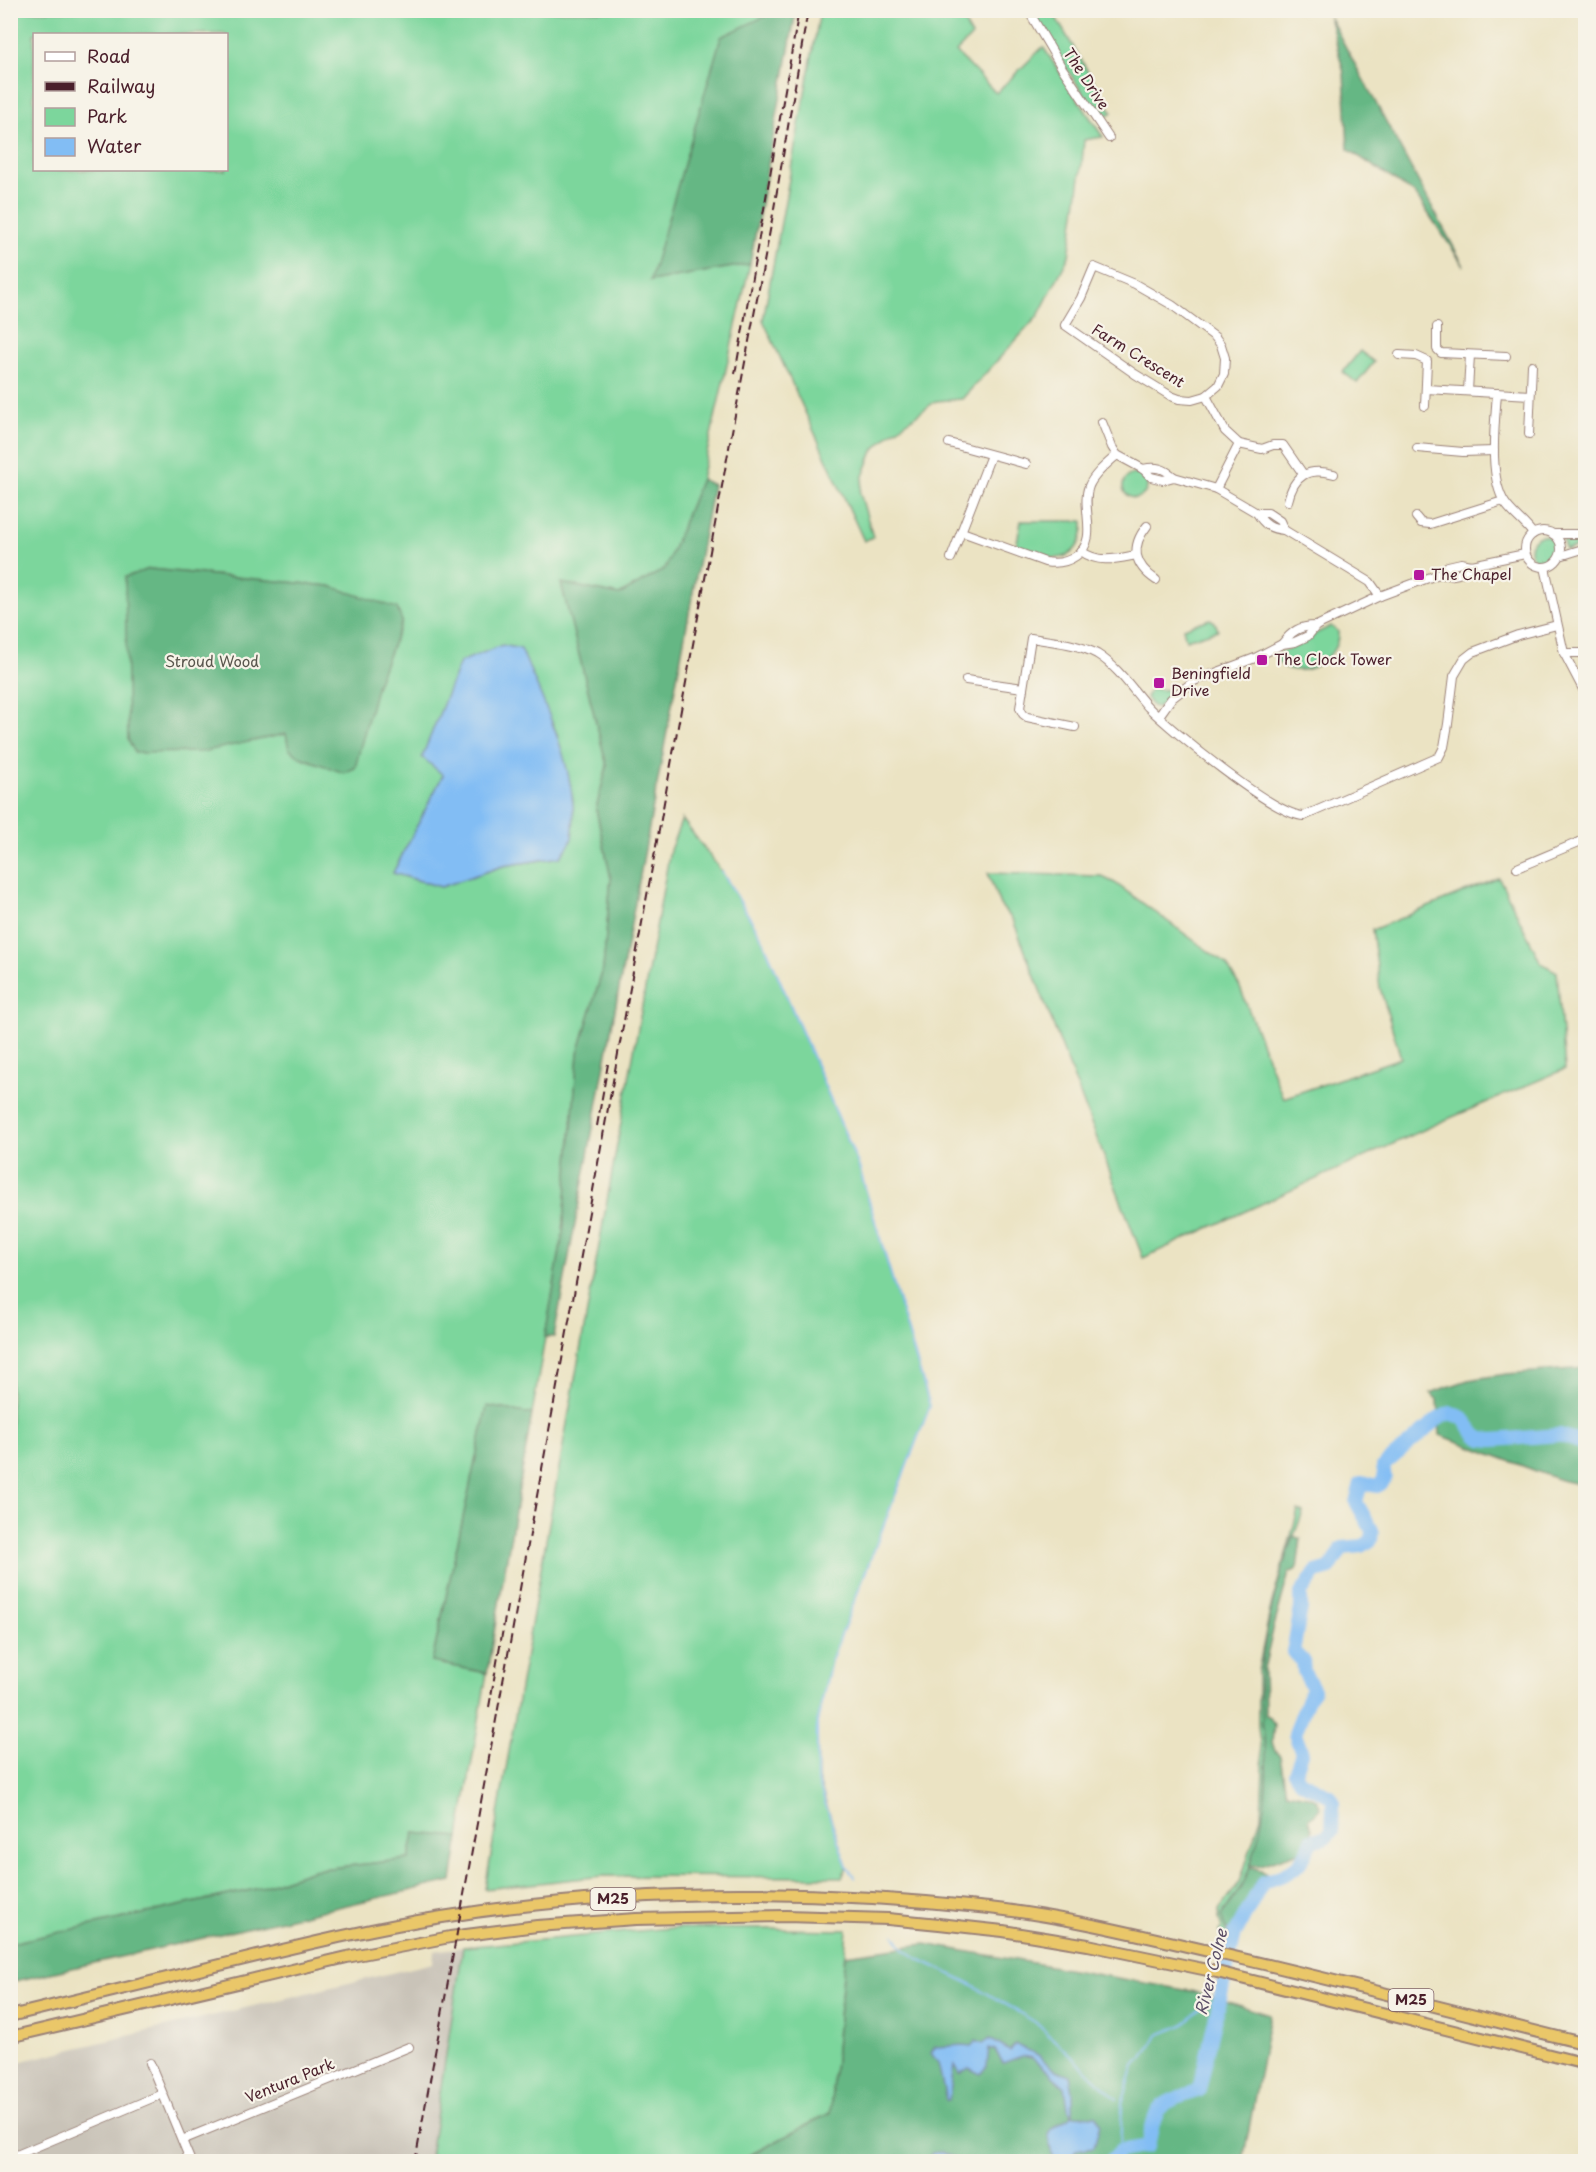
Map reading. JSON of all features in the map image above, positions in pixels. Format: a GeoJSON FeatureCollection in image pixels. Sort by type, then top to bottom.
{"type":"FeatureCollection","features":[{"type":"Feature","properties":{"kind":"highway","name":"M25"},"geometry":{"type":"LineString","coordinates":[[10,2016],[330,1939],[412,1922],[536,1905],[684,1895],[841,1896],[991,1908],[1092,1924],[1586,2044]]}},
{"type":"Feature","properties":{"kind":"highway","name":"M25"},"geometry":{"type":"LineString","coordinates":[[10,2037],[347,1957],[415,1944],[537,1926],[636,1919],[786,1916],[919,1922],[1003,1931],[1088,1945],[1217,1972],[1586,2064]]}},
{"type":"Feature","properties":{"kind":"street","name":"The Drive"},"geometry":{"type":"LineString","coordinates":[[1028,10],[1062,68],[1109,138]]}},
{"type":"Feature","properties":{"kind":"street","name":"Farm Crescent"},"geometry":{"type":"LineString","coordinates":[[1094,267],[1135,284],[1172,305],[1215,337],[1221,345],[1225,358],[1224,374],[1218,386],[1206,396],[1185,400],[1171,396],[1065,325],[1081,298],[1094,267]]}},
{"type":"Feature","properties":{"kind":"street"},"geometry":{"type":"LineString","coordinates":[[1437,327],[1438,351],[1441,353],[1506,356]]}},
{"type":"Feature","properties":{"kind":"street"},"geometry":{"type":"LineString","coordinates":[[1399,355],[1423,357],[1426,361],[1425,406]]}},
{"type":"Feature","properties":{"kind":"street"},"geometry":{"type":"LineString","coordinates":[[1468,391],[1470,355]]}},
{"type":"Feature","properties":{"kind":"street"},"geometry":{"type":"LineString","coordinates":[[1529,434],[1532,365]]}},
{"type":"Feature","properties":{"kind":"street"},"geometry":{"type":"LineString","coordinates":[[1426,389],[1530,395]]}},
{"type":"Feature","properties":{"kind":"street"},"geometry":{"type":"LineString","coordinates":[[1497,393],[1494,466],[1503,501],[1522,519],[1533,534]]}},
{"type":"Feature","properties":{"kind":"street"},"geometry":{"type":"LineString","coordinates":[[1206,396],[1226,431],[1239,444],[1262,449],[1273,445],[1283,446],[1303,474]]}},
{"type":"Feature","properties":{"kind":"street"},"geometry":{"type":"LineString","coordinates":[[1102,422],[1117,455],[1143,469],[1152,477],[1163,480],[1174,477],[1216,489],[1257,513],[1262,522],[1274,530],[1284,530],[1370,582],[1380,596]]}},
{"type":"Feature","properties":{"kind":"street"},"geometry":{"type":"LineString","coordinates":[[949,443],[1026,464]]}},
{"type":"Feature","properties":{"kind":"street"},"geometry":{"type":"LineString","coordinates":[[1216,489],[1239,444]]}},
{"type":"Feature","properties":{"kind":"street"},"geometry":{"type":"LineString","coordinates":[[1418,448],[1463,452],[1494,451]]}},
{"type":"Feature","properties":{"kind":"street"},"geometry":{"type":"LineString","coordinates":[[951,558],[992,455]]}},
{"type":"Feature","properties":{"kind":"street"},"geometry":{"type":"LineString","coordinates":[[962,532],[1045,562],[1056,564],[1066,561],[1081,551],[1088,536],[1089,486],[1117,455]]}},
{"type":"Feature","properties":{"kind":"street"},"geometry":{"type":"LineString","coordinates":[[1288,501],[1290,491],[1303,474],[1312,471],[1334,474]]}},
{"type":"Feature","properties":{"kind":"street"},"geometry":{"type":"LineString","coordinates":[[1416,517],[1421,523],[1430,524],[1503,501]]}},
{"type":"Feature","properties":{"kind":"street"},"geometry":{"type":"LineString","coordinates":[[1147,526],[1139,535],[1136,555],[1145,573],[1156,580]]}},
{"type":"Feature","properties":{"kind":"street"},"geometry":{"type":"LineString","coordinates":[[1586,534],[1553,534],[1543,531],[1533,534],[1526,542],[1525,554],[1535,566],[1545,567],[1560,556],[1586,548]]}},
{"type":"Feature","properties":{"kind":"street"},"geometry":{"type":"LineString","coordinates":[[1553,534],[1560,544],[1560,556]]}},
{"type":"Feature","properties":{"kind":"street"},"geometry":{"type":"LineString","coordinates":[[1081,551],[1099,560],[1136,555]]}},
{"type":"Feature","properties":{"kind":"street"},"geometry":{"type":"LineString","coordinates":[[1159,716],[1171,699],[1194,681],[1255,658],[1282,644],[1295,642],[1308,636],[1316,626],[1380,596],[1439,574],[1458,575],[1465,573],[1472,565],[1525,554]]}},
{"type":"Feature","properties":{"kind":"street"},"geometry":{"type":"LineString","coordinates":[[1545,567],[1564,653],[1586,695]]}},
{"type":"Feature","properties":{"kind":"street"},"geometry":{"type":"LineString","coordinates":[[1075,727],[1027,717],[1020,708],[1031,638],[1084,648],[1108,662],[1159,716],[1239,781],[1290,813],[1304,816],[1439,757],[1444,747],[1454,676],[1464,659],[1479,650],[1518,635],[1557,625]]}},
{"type":"Feature","properties":{"kind":"street"},"geometry":{"type":"LineString","coordinates":[[1564,653],[1586,653]]}},
{"type":"Feature","properties":{"kind":"street"},"geometry":{"type":"LineString","coordinates":[[966,680],[1023,688]]}},
{"type":"Feature","properties":{"kind":"street"},"geometry":{"type":"LineString","coordinates":[[1517,868],[1586,839]]}},
{"type":"Feature","properties":{"kind":"street","name":"Ventura Park"},"geometry":{"type":"LineString","coordinates":[[182,2140],[409,2047]]}},
{"type":"Feature","properties":{"kind":"street"},"geometry":{"type":"LineString","coordinates":[[150,2063],[191,2162]]}},
{"type":"Feature","properties":{"kind":"street"},"geometry":{"type":"LineString","coordinates":[[12,2157],[162,2094]]}},
{"type":"Feature","properties":{"kind":"shaded area"},"geometry":{"type":"Polygon","coordinates":[[[463,1947],[429,2161],[11,2161],[10,2064],[433,1963],[434,1951],[463,1947]]]}},
{"type":"Feature","properties":{"kind":"green space"},"geometry":{"type":"Polygon","coordinates":[[[10,11],[771,11],[650,281],[750,264],[701,479],[665,569],[619,595],[561,583],[607,766],[596,809],[611,878],[603,969],[578,1054],[563,1233],[532,1414],[487,1407],[432,1662],[487,1673],[459,1837],[415,1833],[409,1859],[313,1870],[260,1888],[11,1943],[10,11]],[[150,569],[286,734],[289,749],[377,684],[402,621],[330,586],[150,569]],[[520,649],[443,775],[393,873],[441,887],[503,866],[560,857],[573,800],[557,734],[520,649]]]}},
{"type":"Feature","properties":{"kind":"green space"},"geometry":{"type":"Polygon","coordinates":[[[771,11],[796,11],[750,264],[650,281],[721,37],[770,14],[771,11]]]}},
{"type":"Feature","properties":{"kind":"green space"},"geometry":{"type":"Polygon","coordinates":[[[820,11],[957,11],[972,36],[956,52],[996,93],[1043,47],[1103,137],[1084,140],[1069,256],[1038,316],[962,399],[936,401],[890,434],[873,451],[863,476],[860,493],[873,537],[864,541],[763,320],[820,11]]]}},
{"type":"Feature","properties":{"kind":"green space"},"geometry":{"type":"Polygon","coordinates":[[[1031,11],[1052,11],[1112,112],[1101,120],[1056,53],[1031,11]]]}},
{"type":"Feature","properties":{"kind":"green space"},"geometry":{"type":"Polygon","coordinates":[[[1329,16],[1464,266],[1415,194],[1348,149],[1344,73],[1329,16]]]}},
{"type":"Feature","properties":{"kind":"green space"},"geometry":{"type":"Polygon","coordinates":[[[1360,351],[1374,362],[1357,383],[1343,372],[1360,351]]]}},
{"type":"Feature","properties":{"kind":"green space"},"geometry":{"type":"Polygon","coordinates":[[[1135,474],[1144,477],[1147,486],[1144,495],[1135,498],[1126,495],[1123,486],[1126,477],[1135,474]]]}},
{"type":"Feature","properties":{"kind":"green space"},"geometry":{"type":"Polygon","coordinates":[[[701,479],[713,485],[554,1337],[545,1337],[563,1233],[578,1054],[603,969],[611,878],[596,809],[607,766],[561,583],[619,595],[665,569],[701,479]]]}},
{"type":"Feature","properties":{"kind":"green space"},"geometry":{"type":"Polygon","coordinates":[[[1021,521],[1083,521],[1082,535],[1077,547],[1068,555],[1054,558],[1044,557],[1016,547],[1021,521]]]}},
{"type":"Feature","properties":{"kind":"green space"},"geometry":{"type":"Polygon","coordinates":[[[1543,536],[1552,540],[1556,549],[1552,558],[1543,562],[1534,558],[1530,549],[1534,540],[1543,536]]]}},
{"type":"Feature","properties":{"kind":"green space"},"geometry":{"type":"Polygon","coordinates":[[[1585,538],[1585,545],[1565,550],[1563,540],[1585,538]]]}},
{"type":"Feature","properties":{"kind":"green space","name":"Stroud Wood"},"geometry":{"type":"Polygon","coordinates":[[[149,569],[330,586],[397,608],[402,621],[377,684],[355,768],[344,773],[300,757],[289,749],[286,734],[201,752],[135,753],[128,739],[125,577],[149,569]]]}},
{"type":"Feature","properties":{"kind":"green space"},"geometry":{"type":"Polygon","coordinates":[[[1210,619],[1215,622],[1218,630],[1186,640],[1183,628],[1210,619]]]}},
{"type":"Feature","properties":{"kind":"green space"},"geometry":{"type":"Polygon","coordinates":[[[1331,626],[1338,631],[1337,642],[1326,659],[1316,666],[1296,670],[1286,668],[1277,661],[1280,652],[1302,644],[1331,626]]]}},
{"type":"Feature","properties":{"kind":"green space"},"geometry":{"type":"Polygon","coordinates":[[[1151,689],[1169,690],[1171,694],[1162,705],[1155,707],[1146,697],[1151,689]]]}},
{"type":"Feature","properties":{"kind":"green space"},"geometry":{"type":"Polygon","coordinates":[[[682,819],[722,872],[762,938],[858,1164],[930,1406],[831,1661],[817,1722],[818,1779],[847,1867],[842,1877],[603,1876],[485,1889],[670,850],[682,819]]]}},
{"type":"Feature","properties":{"kind":"green space"},"geometry":{"type":"Polygon","coordinates":[[[988,873],[1100,876],[1115,883],[1226,964],[1239,985],[1283,1098],[1401,1058],[1380,988],[1372,930],[1499,878],[1541,963],[1557,972],[1565,1069],[1443,1121],[1143,1258],[1013,920],[1000,905],[988,873]]]}},
{"type":"Feature","properties":{"kind":"green space"},"geometry":{"type":"Polygon","coordinates":[[[1585,1368],[1585,1481],[1578,1484],[1560,1480],[1440,1435],[1438,1400],[1430,1393],[1468,1380],[1506,1374],[1585,1368]]]}},
{"type":"Feature","properties":{"kind":"green space"},"geometry":{"type":"Polygon","coordinates":[[[487,1406],[532,1414],[487,1673],[432,1662],[487,1406]]]}},
{"type":"Feature","properties":{"kind":"green space"},"geometry":{"type":"Polygon","coordinates":[[[1298,1511],[1303,1512],[1290,1546],[1275,1600],[1261,1671],[1262,1725],[1266,1761],[1264,1820],[1246,1878],[1230,1905],[1223,1911],[1227,1943],[1223,1942],[1219,1931],[1222,1928],[1219,1910],[1240,1882],[1261,1816],[1263,1768],[1258,1726],[1258,1671],[1270,1610],[1298,1511]]]}},
{"type":"Feature","properties":{"kind":"green space"},"geometry":{"type":"Polygon","coordinates":[[[1293,1536],[1301,1539],[1297,1569],[1289,1573],[1264,1669],[1265,1714],[1270,1717],[1274,1725],[1272,1742],[1275,1751],[1280,1756],[1286,1792],[1316,1799],[1321,1808],[1309,1818],[1312,1830],[1308,1849],[1261,1865],[1250,1866],[1260,1828],[1266,1789],[1260,1693],[1261,1670],[1269,1620],[1293,1536]]]}},
{"type":"Feature","properties":{"kind":"green space"},"geometry":{"type":"Polygon","coordinates":[[[414,1833],[459,1837],[452,1881],[11,1982],[11,1943],[260,1888],[313,1870],[409,1859],[414,1833]]]}},
{"type":"Feature","properties":{"kind":"green space"},"geometry":{"type":"Polygon","coordinates":[[[1250,1867],[1266,1874],[1257,1880],[1233,1931],[1227,1930],[1221,1916],[1242,1886],[1250,1867]]]}},
{"type":"Feature","properties":{"kind":"green space"},"geometry":{"type":"Polygon","coordinates":[[[671,1928],[847,1930],[830,2113],[738,2161],[429,2162],[463,1947],[671,1928]]]}},
{"type":"Feature","properties":{"kind":"green space"},"geometry":{"type":"Polygon","coordinates":[[[925,1944],[1196,1992],[1270,2015],[1243,2161],[738,2162],[830,2113],[845,1955],[925,1944]]]}},
{"type":"Feature","properties":{"kind":"water"},"geometry":{"type":"Polygon","coordinates":[[[502,645],[521,649],[559,741],[566,766],[574,815],[570,843],[561,857],[503,866],[441,887],[393,873],[443,775],[422,757],[460,662],[502,645]]]}},
{"type":"Feature","properties":{"kind":"water"},"geometry":{"type":"Polygon","coordinates":[[[990,2039],[1010,2051],[1015,2044],[1038,2055],[1053,2069],[1070,2075],[1073,2115],[1068,2108],[1065,2087],[1032,2058],[1022,2056],[1003,2063],[995,2050],[989,2048],[987,2066],[980,2074],[969,2068],[959,2074],[954,2065],[949,2100],[946,2100],[938,2063],[931,2053],[935,2047],[971,2046],[976,2041],[983,2044],[990,2039]]]}},
{"type":"Feature","properties":{"kind":"water"},"geometry":{"type":"Polygon","coordinates":[[[1073,2115],[1097,2116],[1100,2124],[1094,2147],[1076,2150],[1069,2161],[1053,2161],[1049,2143],[1050,2133],[1052,2129],[1073,2115]]]}},
{"type":"Feature","properties":{"kind":"water"},"geometry":{"type":"Polygon","coordinates":[[[942,2152],[959,2161],[928,2161],[932,2153],[942,2152]]]}},
{"type":"Feature","properties":{"kind":"waterway"},"geometry":{"type":"LineString","coordinates":[[722,872],[762,938],[858,1164],[930,1406],[831,1661],[817,1722],[817,1779],[847,1867],[855,1878]]}},
{"type":"Feature","properties":{"kind":"waterway","name":"River Colne"},"geometry":{"type":"LineString","coordinates":[[1110,2162],[1120,2151],[1148,2146],[1154,2121],[1161,2107],[1199,2090],[1235,1934],[1263,1882],[1288,1873],[1304,1857],[1312,1840],[1325,1838],[1332,1831],[1333,1802],[1330,1796],[1300,1781],[1295,1773],[1302,1753],[1295,1734],[1308,1698],[1314,1690],[1304,1672],[1303,1660],[1293,1652],[1301,1608],[1301,1593],[1316,1572],[1330,1568],[1342,1548],[1362,1546],[1371,1540],[1372,1530],[1356,1502],[1361,1483],[1378,1486],[1385,1478],[1383,1466],[1438,1419],[1450,1413],[1462,1417],[1482,1439],[1559,1435],[1586,1444]]}},
{"type":"Feature","properties":{"kind":"waterway"},"geometry":{"type":"LineString","coordinates":[[894,1934],[904,1949],[917,1958],[973,1985],[1035,2022],[1117,2099]]}},
{"type":"Feature","properties":{"kind":"waterway"},"geometry":{"type":"LineString","coordinates":[[1120,2151],[1122,2104],[1134,2065],[1144,2057],[1158,2035],[1183,2025],[1205,2004],[1221,1999]]}},
{"type":"Feature","properties":{"kind":"railway"},"geometry":{"type":"LineString","coordinates":[[735,374],[799,10]]}},
{"type":"Feature","properties":{"kind":"railway"},"geometry":{"type":"LineString","coordinates":[[415,2162],[772,220],[808,10]]}},
{"type":"Feature","properties":{"kind":"railway"},"geometry":{"type":"LineString","coordinates":[[597,1126],[608,1064]]}},
{"type":"Feature","properties":{"kind":"railway"},"geometry":{"type":"LineString","coordinates":[[489,1707],[508,1601]]}},
{"type":"Feature","properties":{"kind":"place","name":"The Chapel"},"geometry":{"type":"Point","coordinates":[1419,575]}},
{"type":"Feature","properties":{"kind":"place","name":"The Clock Tower"},"geometry":{"type":"Point","coordinates":[1262,660]}},
{"type":"Feature","properties":{"kind":"place","name":"Beningfield Drive"},"geometry":{"type":"Point","coordinates":[1159,683]}}]}
